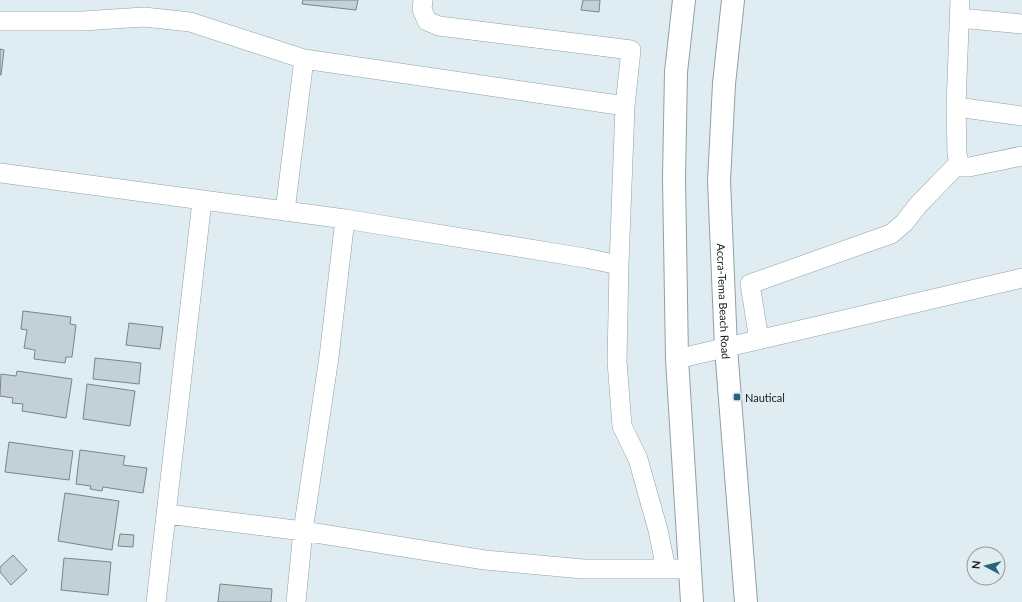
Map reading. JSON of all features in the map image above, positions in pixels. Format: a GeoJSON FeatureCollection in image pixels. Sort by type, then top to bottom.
{"type":"FeatureCollection","features":[{"type":"Feature","properties":{"kind":"main road"},"geometry":{"type":"LineString","coordinates":[[684,0],[676,72],[674,178],[678,359],[692,602]]}},
{"type":"Feature","properties":{"kind":"main road","name":"Accra-Tema Beach Road"},"geometry":{"type":"LineString","coordinates":[[733,0],[724,84],[719,181],[726,348],[746,602]]}},
{"type":"Feature","properties":{"kind":"street"},"geometry":{"type":"LineString","coordinates":[[423,0],[422,9],[427,21],[439,26],[631,50],[626,106],[619,264],[617,362],[622,426],[638,459],[658,530],[666,569]]}},
{"type":"Feature","properties":{"kind":"street"},"geometry":{"type":"LineString","coordinates":[[1022,24],[960,9],[956,107],[957,154],[959,163],[963,167],[1022,156]]}},
{"type":"Feature","properties":{"kind":"street"},"geometry":{"type":"LineString","coordinates":[[0,21],[83,21],[144,17],[182,21],[304,59],[626,106]]}},
{"type":"Feature","properties":{"kind":"street"},"geometry":{"type":"LineString","coordinates":[[285,211],[304,59]]}},
{"type":"Feature","properties":{"kind":"street"},"geometry":{"type":"LineString","coordinates":[[956,107],[1022,116]]}},
{"type":"Feature","properties":{"kind":"street"},"geometry":{"type":"LineString","coordinates":[[758,340],[750,284],[891,234],[904,223],[919,204],[959,163]]}},
{"type":"Feature","properties":{"kind":"street"},"geometry":{"type":"LineString","coordinates":[[0,173],[345,219],[619,264]]}},
{"type":"Feature","properties":{"kind":"street"},"geometry":{"type":"LineString","coordinates":[[156,602],[202,200]]}},
{"type":"Feature","properties":{"kind":"street"},"geometry":{"type":"LineString","coordinates":[[296,602],[303,531],[329,357],[345,219]]}},
{"type":"Feature","properties":{"kind":"street"},"geometry":{"type":"LineString","coordinates":[[678,359],[1022,278]]}},
{"type":"Feature","properties":{"kind":"street"},"geometry":{"type":"LineString","coordinates":[[167,514],[303,531],[485,560],[583,569],[690,569]]}},
{"type":"Feature","properties":{"kind":"building"},"geometry":{"type":"Polygon","coordinates":[[[303,0],[358,0],[356,10],[302,4],[303,0]]]}},
{"type":"Feature","properties":{"kind":"building"},"geometry":{"type":"Polygon","coordinates":[[[583,0],[600,0],[599,12],[581,10],[583,0]]]}},
{"type":"Feature","properties":{"kind":"building"},"geometry":{"type":"Polygon","coordinates":[[[0,49],[4,50],[1,75],[0,75],[0,49]]]}},
{"type":"Feature","properties":{"kind":"building"},"geometry":{"type":"Polygon","coordinates":[[[23,311],[71,317],[70,324],[76,325],[72,357],[66,357],[65,363],[34,359],[35,350],[24,348],[27,330],[21,329],[23,311]]]}},
{"type":"Feature","properties":{"kind":"building"},"geometry":{"type":"Polygon","coordinates":[[[129,323],[163,327],[160,349],[126,345],[129,323]]]}},
{"type":"Feature","properties":{"kind":"building"},"geometry":{"type":"Polygon","coordinates":[[[95,358],[141,363],[139,384],[93,379],[95,358]]]}},
{"type":"Feature","properties":{"kind":"building"},"geometry":{"type":"Polygon","coordinates":[[[17,371],[72,379],[66,418],[22,411],[23,404],[12,403],[13,398],[0,396],[1,374],[16,376],[17,371]]]}},
{"type":"Feature","properties":{"kind":"building"},"geometry":{"type":"Polygon","coordinates":[[[87,384],[135,391],[130,426],[83,419],[87,384]]]}},
{"type":"Feature","properties":{"kind":"building"},"geometry":{"type":"Polygon","coordinates":[[[9,442],[73,451],[69,480],[5,472],[9,442]]]}},
{"type":"Feature","properties":{"kind":"building"},"geometry":{"type":"Polygon","coordinates":[[[80,450],[125,456],[123,465],[147,468],[143,493],[103,487],[102,491],[90,489],[91,486],[76,484],[80,450]]]}},
{"type":"Feature","properties":{"kind":"building"},"geometry":{"type":"Polygon","coordinates":[[[65,493],[119,501],[112,550],[58,541],[65,493]]]}},
{"type":"Feature","properties":{"kind":"building"},"geometry":{"type":"Polygon","coordinates":[[[120,534],[134,535],[133,547],[118,546],[120,534]]]}},
{"type":"Feature","properties":{"kind":"building"},"geometry":{"type":"Polygon","coordinates":[[[13,555],[27,570],[11,585],[0,572],[0,567],[13,555]]]}},
{"type":"Feature","properties":{"kind":"building"},"geometry":{"type":"Polygon","coordinates":[[[64,558],[111,562],[108,595],[61,590],[64,558]]]}},
{"type":"Feature","properties":{"kind":"building"},"geometry":{"type":"Polygon","coordinates":[[[220,584],[272,589],[271,602],[218,602],[220,584]]]}},
{"type":"Feature","properties":{"kind":"place","name":"Nautical"},"geometry":{"type":"Point","coordinates":[737,397]}}]}
